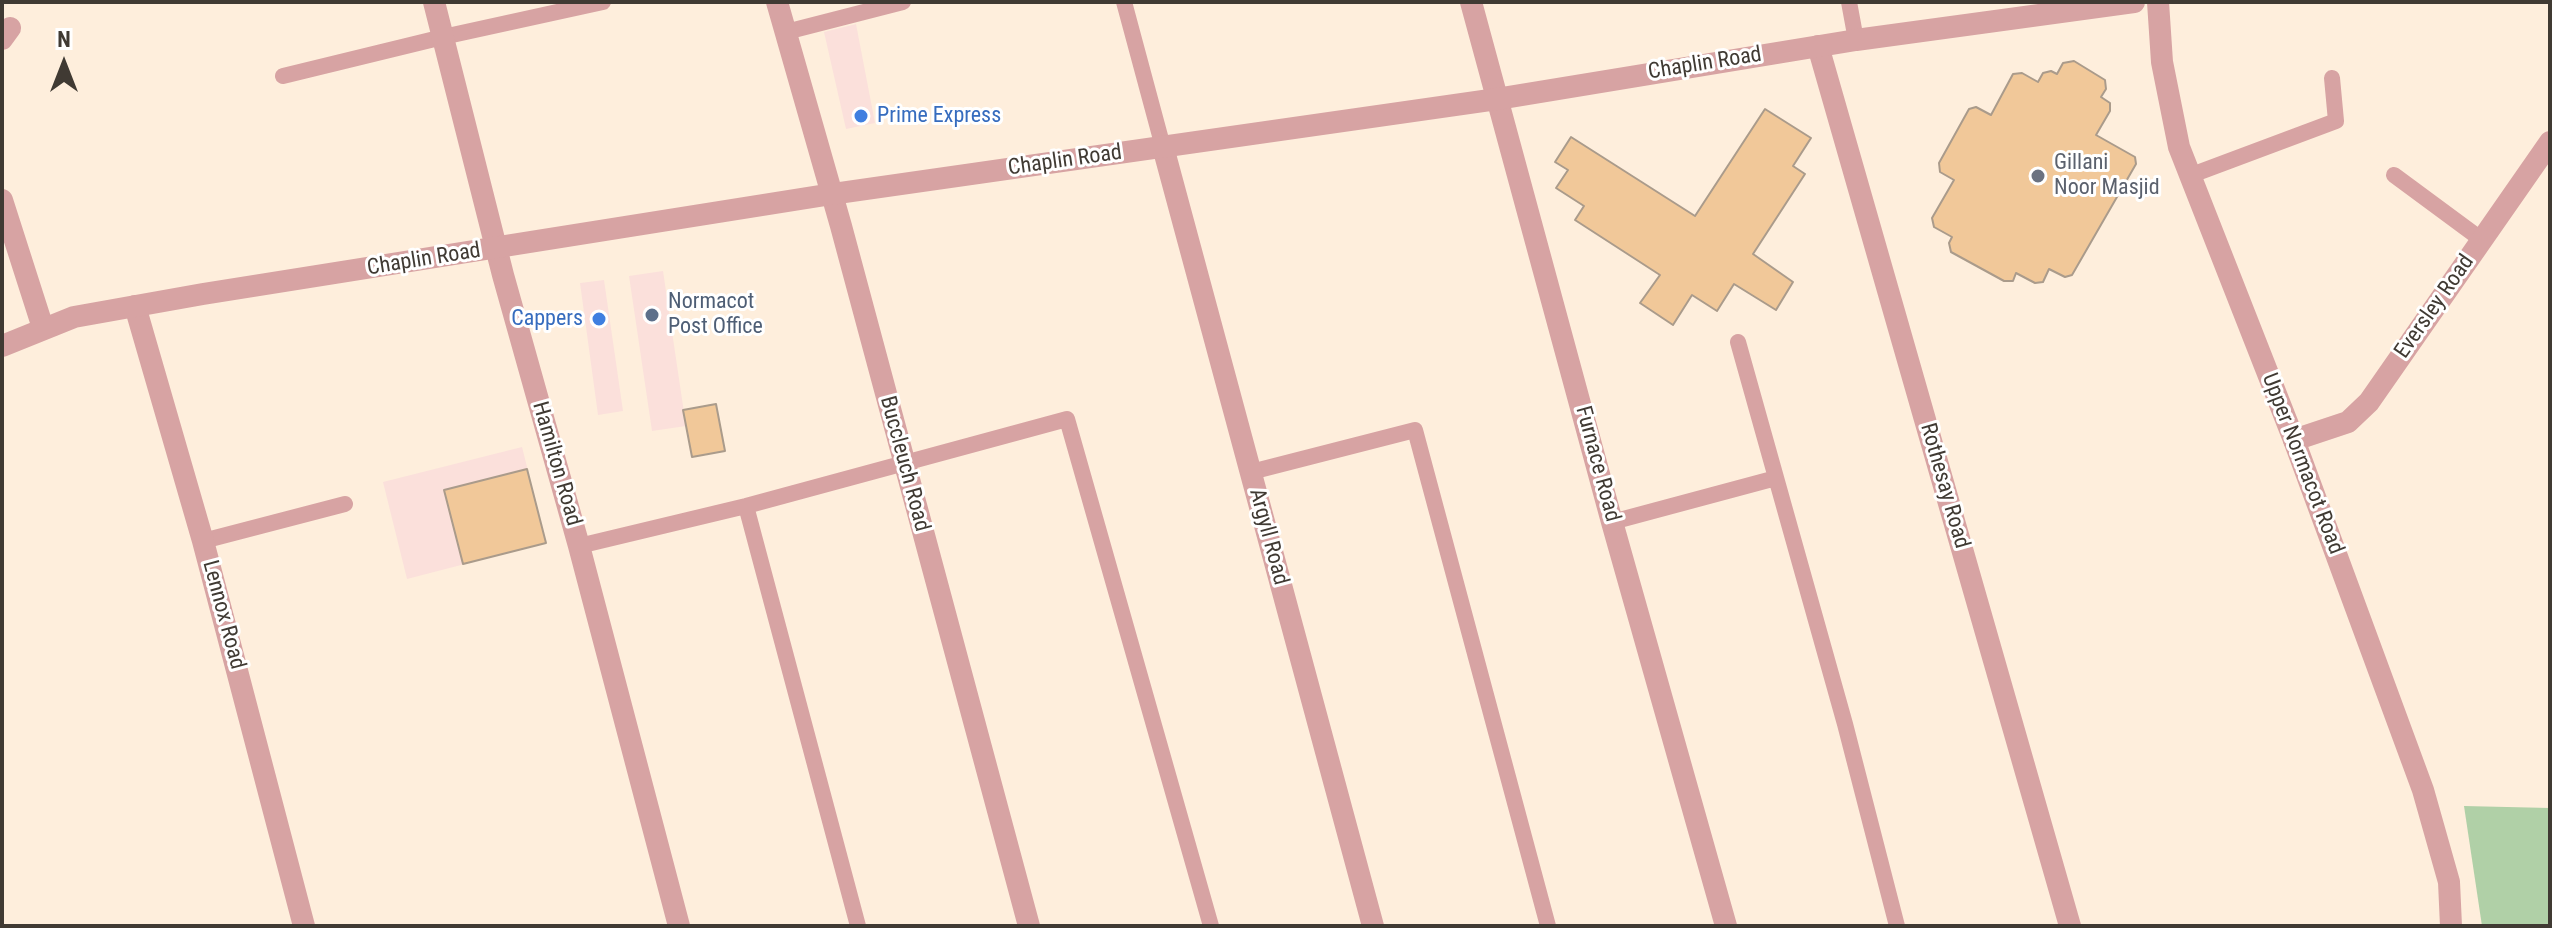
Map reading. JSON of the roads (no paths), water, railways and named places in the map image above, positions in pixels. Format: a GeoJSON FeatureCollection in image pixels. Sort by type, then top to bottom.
{"type":"FeatureCollection","features":[{"type":"Feature","properties":{"kind":"street","name":"Hamilton Road"},"geometry":{"type":"LineString","coordinates":[[434,2],[497,249],[679,926]]}},
{"type":"Feature","properties":{"kind":"street","name":"Buccleuch Road"},"geometry":{"type":"LineString","coordinates":[[777,2],[832,194],[1029,926]]}},
{"type":"Feature","properties":{"kind":"street","name":"Furnace Road"},"geometry":{"type":"LineString","coordinates":[[1471,2],[1612,522],[1726,926]]}},
{"type":"Feature","properties":{"kind":"street","name":"Chaplin Road"},"geometry":{"type":"LineString","coordinates":[[2,346],[74,317],[135,306],[832,194],[1497,99],[1856,40],[2134,2]]}},
{"type":"Feature","properties":{"kind":"street","name":"Upper Normacot Road"},"geometry":{"type":"LineString","coordinates":[[2158,2],[2162,62],[2170,111],[2189,176],[2294,440],[2423,790],[2449,882],[2451,926]]}},
{"type":"Feature","properties":{"kind":"street","name":"Rothesay Road"},"geometry":{"type":"LineString","coordinates":[[1818,46],[2070,926]]}},
{"type":"Feature","properties":{"kind":"street","name":"Eversley Road"},"geometry":{"type":"LineString","coordinates":[[2294,440],[2348,422],[2369,402],[2550,142]]}},
{"type":"Feature","properties":{"kind":"street","name":"Argyll Road"},"geometry":{"type":"LineString","coordinates":[[1163,147],[1373,926]]}},
{"type":"Feature","properties":{"kind":"street"},"geometry":{"type":"LineString","coordinates":[[2,200],[43,328]]}},
{"type":"Feature","properties":{"kind":"street","name":"Lennox Road"},"geometry":{"type":"LineString","coordinates":[[135,306],[203,541],[304,926]]}},
{"type":"Feature","properties":{"kind":"lane"},"geometry":{"type":"LineString","coordinates":[[283,76],[603,2]]}},
{"type":"Feature","properties":{"kind":"lane"},"geometry":{"type":"LineString","coordinates":[[786,32],[903,2]]}},
{"type":"Feature","properties":{"kind":"lane"},"geometry":{"type":"LineString","coordinates":[[1124,2],[1163,147]]}},
{"type":"Feature","properties":{"kind":"lane"},"geometry":{"type":"LineString","coordinates":[[1849,2],[1856,40]]}},
{"type":"Feature","properties":{"kind":"lane"},"geometry":{"type":"LineString","coordinates":[[2189,176],[2336,121],[2332,78]]}},
{"type":"Feature","properties":{"kind":"lane"},"geometry":{"type":"LineString","coordinates":[[2394,175],[2482,240]]}},
{"type":"Feature","properties":{"kind":"lane"},"geometry":{"type":"LineString","coordinates":[[1738,342],[1845,724],[1897,926]]}},
{"type":"Feature","properties":{"kind":"lane"},"geometry":{"type":"LineString","coordinates":[[579,546],[746,506],[1067,419],[1211,926]]}},
{"type":"Feature","properties":{"kind":"lane"},"geometry":{"type":"LineString","coordinates":[[1251,472],[1415,430],[1548,926]]}},
{"type":"Feature","properties":{"kind":"lane"},"geometry":{"type":"LineString","coordinates":[[1612,522],[1776,478]]}},
{"type":"Feature","properties":{"kind":"lane"},"geometry":{"type":"LineString","coordinates":[[203,541],[345,504]]}},
{"type":"Feature","properties":{"kind":"lane"},"geometry":{"type":"LineString","coordinates":[[746,506],[858,926]]}},
{"type":"Feature","properties":{"kind":"place","name":"Prime Express"},"geometry":{"type":"Point","coordinates":[861,116]}},
{"type":"Feature","properties":{"kind":"place","name":"Gillani Noor Masjid"},"geometry":{"type":"Point","coordinates":[2038,176]}},
{"type":"Feature","properties":{"kind":"place","name":"Normacot Post Office"},"geometry":{"type":"Point","coordinates":[652,315]}},
{"type":"Feature","properties":{"kind":"place","name":"Cappers"},"geometry":{"type":"Point","coordinates":[599,319]}}]}
